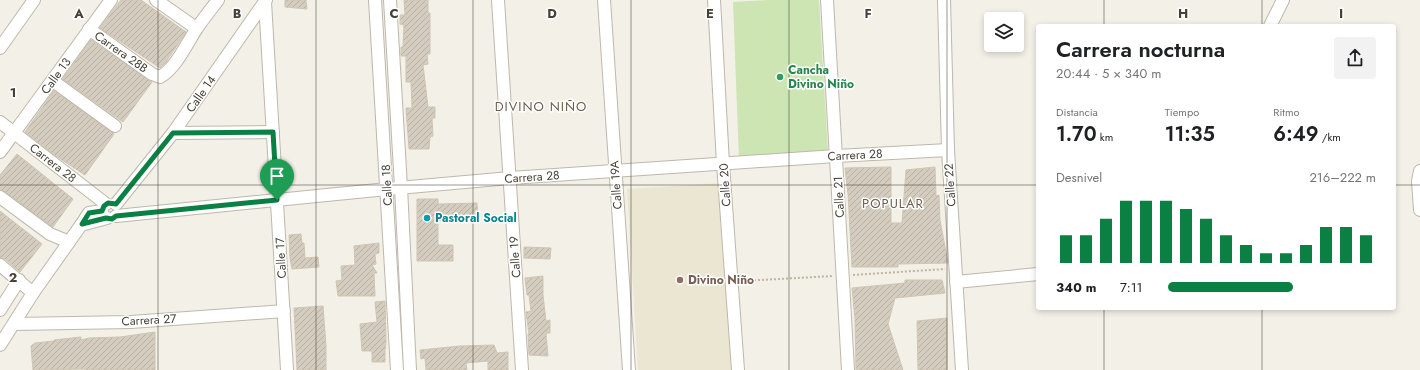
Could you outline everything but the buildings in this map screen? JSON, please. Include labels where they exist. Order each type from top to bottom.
[{"type":"street","points":[[0,48],[34,0]]},
{"type":"street","name":"Calle 13","points":[[0,152],[111,0]]},
{"type":"street","points":[[156,0],[193,26],[198,26],[218,0]]},
{"type":"street","name":"Calle 18","points":[[375,0],[397,370]]},
{"type":"street","name":"Calle 18","points":[[390,0],[402,187],[410,370]]},
{"type":"street","name":"Calle 19","points":[[498,0],[522,370]]},
{"type":"street","name":"Calle 19A","points":[[604,0],[629,370]]},
{"type":"street","name":"Calle 20","points":[[714,0],[723,164],[738,370]]},
{"type":"street","name":"Calle 21","points":[[827,0],[848,370]]},
{"type":"street","name":"Calle 22","points":[[944,0],[948,150],[962,370]]},
{"type":"street","points":[[1271,24],[1283,0]]},
{"type":"street","name":"Calle 17","points":[[266,1],[288,370]]},
{"type":"street","name":"Calle 14","points":[[109,210],[173,133],[266,1]]},
{"type":"street","name":"Carrera 28B","points":[[90,29],[152,74],[160,77],[164,75],[174,64],[198,26]]},
{"type":"street","points":[[53,81],[115,126]]},
{"type":"street","name":"Carrera 28","points":[[0,122],[109,210],[277,200],[387,188],[510,178],[948,150]]},
{"type":"street","points":[[173,133],[273,132]]},
{"type":"street","points":[[1420,171],[1418,181],[1420,210]]},
{"type":"street","points":[[0,197],[50,234],[69,242]]},
{"type":"street","points":[[0,345],[33,293],[82,224],[109,210]]},
{"type":"street","points":[[0,265],[33,293]]},
{"type":"street","points":[[956,282],[1036,274]]},
{"type":"street","points":[[0,310],[19,280]]},
{"type":"street","name":"Carrera 27","points":[[14,324],[131,322],[284,311]]},
{"type":"shaded area","name":"Divino Niño","points":[[721,183],[732,370],[638,370],[627,189]]},
{"type":"green space","name":"Cancha Divino Niño","points":[[819,0],[828,153],[739,160],[733,2]]},
{"type":"place","name":"Cancha Divino Niño","points":[[780,77]]},
{"type":"place","name":"Pastoral Social","points":[[427,218]]},
{"type":"place","name":"Divino Niño","points":[[680,280]]},
{"type":"district","name":"DIVINO NIÑO","points":[[541,106]]},
{"type":"district","name":"POPULAR","points":[[893,203]]},
{"type":"route","points":[[273,132],[277,200],[116,216],[112,219],[106,218],[82,224],[89,213],[102,211],[104,206],[110,202],[116,204],[173,133],[273,132]]}]
